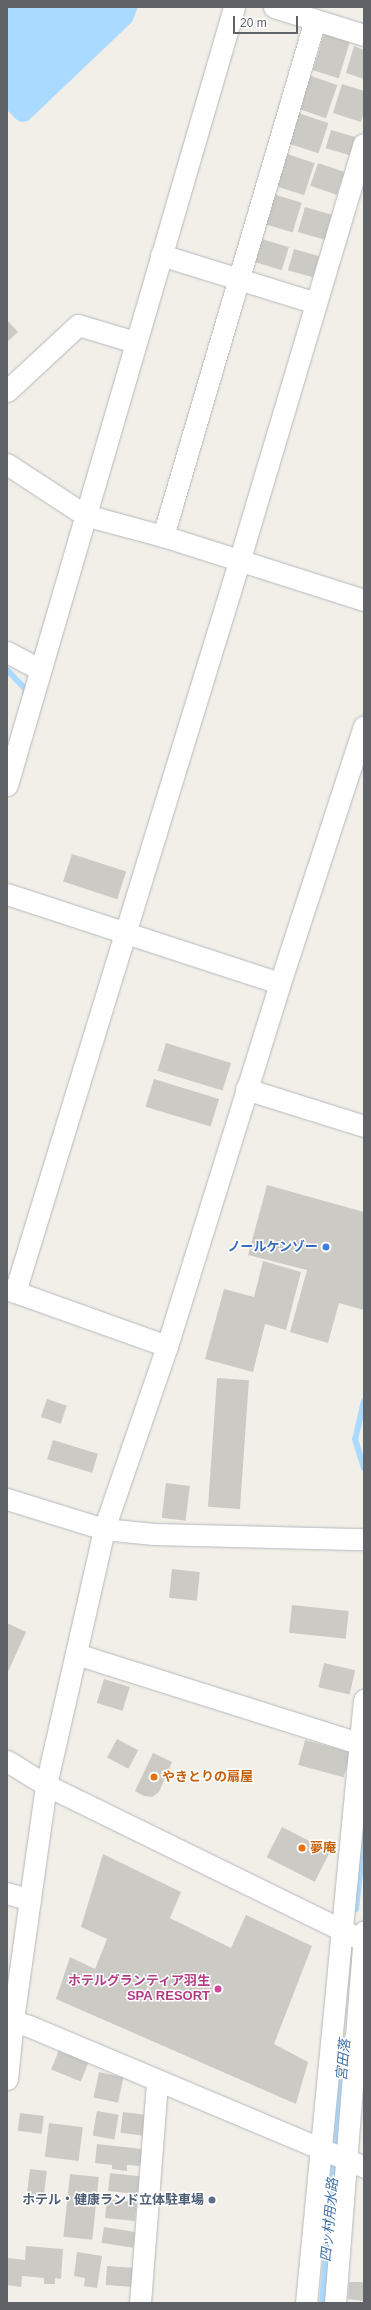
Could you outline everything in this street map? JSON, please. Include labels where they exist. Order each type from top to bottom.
[{"type":"street","points":[[7,785],[135,342],[234,7]]},
{"type":"street","points":[[274,7],[364,35]]},
{"type":"street","points":[[163,536],[315,20]]},
{"type":"street","points":[[167,1346],[11,1290],[125,932],[239,562],[364,144]]},
{"type":"street","points":[[161,255],[316,303]]},
{"type":"street","points":[[7,391],[78,325],[135,342]]},
{"type":"street","points":[[7,464],[85,514],[163,536],[239,562],[364,600]]},
{"type":"street","points":[[7,652],[41,670]]},
{"type":"street","points":[[7,2079],[10,2019],[30,1900],[46,1786],[104,1529],[167,1346],[246,1090],[364,726]]},
{"type":"street","points":[[7,894],[280,983]]},
{"type":"street","points":[[246,1090],[364,1126]]},
{"type":"street","points":[[7,1499],[104,1529],[154,1534],[364,1539]]},
{"type":"street","points":[[76,1654],[359,1743]]},
{"type":"street","points":[[335,2303],[341,2157],[341,1931],[364,1700]]},
{"type":"street","points":[[7,1761],[46,1786],[341,1931],[364,1938],[341,2157],[306,2303]]},
{"type":"street","points":[[7,1893],[30,1900]]},
{"type":"street","points":[[10,2019],[341,2157]]},
{"type":"street","points":[[140,2303],[157,2081]]},
{"type":"water","points":[[7,7],[138,7],[132,22],[28,121],[22,122],[17,120],[7,110]]},
{"type":"building","points":[[324,34],[350,42],[339,78],[313,70]]},
{"type":"building","points":[[354,46],[364,50],[364,79],[346,73]]},
{"type":"building","points":[[308,75],[337,85],[326,118],[297,108]]},
{"type":"building","points":[[342,84],[364,91],[364,111],[361,122],[333,113]]},
{"type":"building","points":[[298,113],[328,123],[319,153],[288,143]]},
{"type":"building","points":[[331,130],[355,137],[350,155],[326,148]]},
{"type":"building","points":[[287,154],[315,163],[304,195],[276,186]]},
{"type":"building","points":[[318,163],[344,172],[337,195],[310,186]]},
{"type":"building","points":[[273,194],[302,203],[293,232],[264,224]]},
{"type":"building","points":[[305,207],[333,215],[326,240],[298,232]]},
{"type":"building","points":[[262,239],[289,247],[282,270],[255,262]]},
{"type":"building","points":[[294,249],[319,256],[313,277],[288,270]]},
{"type":"building","points":[[7,320],[18,332],[7,342]]},
{"type":"building","points":[[72,854],[126,872],[117,899],[63,882]]},
{"type":"building","points":[[166,1043],[231,1063],[223,1091],[158,1071]]},
{"type":"building","points":[[154,1079],[219,1099],[211,1127],[146,1107]]},
{"type":"building","points":[[267,1185],[364,1212],[364,1310],[339,1303],[328,1343],[290,1332],[307,1270],[248,1255]]},
{"type":"building","points":[[263,1261],[301,1272],[286,1330],[265,1324],[253,1372],[205,1359],[224,1289],[254,1297]]},
{"type":"building","points":[[217,1378],[249,1380],[240,1509],[208,1507]]},
{"type":"building","points":[[47,1399],[67,1406],[61,1424],[41,1417]]},
{"type":"building","points":[[53,1440],[98,1454],[92,1473],[47,1459]]},
{"type":"building","points":[[166,1483],[190,1486],[186,1521],[162,1518]]},
{"type":"building","points":[[172,1569],[200,1572],[197,1601],[169,1598]]},
{"type":"building","points":[[292,1605],[349,1611],[346,1639],[289,1633]]},
{"type":"building","points":[[7,1623],[26,1632],[7,1674]]},
{"type":"building","points":[[324,1663],[355,1670],[350,1695],[318,1687]]},
{"type":"building","points":[[104,1679],[130,1687],[123,1711],[97,1703]]},
{"type":"building","points":[[117,1739],[138,1750],[128,1769],[107,1758]]},
{"type":"building","points":[[305,1740],[350,1752],[344,1777],[298,1765]]},
{"type":"building","points":[[153,1753],[172,1762],[159,1792],[152,1797],[144,1796],[135,1791]]},
{"type":"building","points":[[282,1827],[330,1852],[315,1882],[267,1857]]},
{"type":"building","points":[[103,1854],[181,1892],[170,1918],[231,1948],[246,1915],[312,1946],[274,2044],[308,2062],[296,2104],[56,1999],[70,1957],[95,1969],[107,1939],[81,1927]]},
{"type":"building","points":[[59,2050],[89,2062],[81,2081],[51,2069]]},
{"type":"building","points":[[99,2072],[123,2077],[118,2103],[94,2097]]},
{"type":"building","points":[[97,2111],[119,2115],[114,2139],[93,2136]]},
{"type":"building","points":[[123,2112],[148,2115],[145,2136],[120,2133]]},
{"type":"building","points":[[20,2113],[44,2116],[42,2134],[18,2131]]},
{"type":"building","points":[[49,2123],[83,2127],[79,2161],[45,2157]]},
{"type":"building","points":[[97,2144],[142,2149],[141,2166],[127,2165],[127,2171],[112,2169],[112,2165],[95,2163]]},
{"type":"building","points":[[30,2169],[47,2171],[43,2205],[26,2203]]},
{"type":"building","points":[[110,2173],[140,2176],[138,2194],[108,2191]]},
{"type":"building","points":[[70,2174],[99,2177],[92,2240],[63,2237]]},
{"type":"building","points":[[107,2199],[137,2202],[135,2221],[105,2218]]},
{"type":"building","points":[[104,2227],[136,2232],[133,2248],[101,2243]]},
{"type":"building","points":[[26,2246],[63,2249],[61,2279],[55,2278],[55,2284],[44,2284],[44,2278],[22,2276],[21,2287],[7,2285],[8,2258],[25,2260]]},
{"type":"building","points":[[77,2252],[102,2256],[97,2288],[84,2286],[85,2278],[74,2276]]},
{"type":"building","points":[[107,2266],[135,2268],[134,2287],[106,2285]]},
{"type":"building","points":[[349,2282],[364,2282],[364,2301],[348,2299]]},
{"type":"waterway","points":[[7,670],[26,690],[25,695]]},
{"type":"waterway","name":"四ッ村用水路","points":[[364,1401],[355,1439],[364,1468]]},
{"type":"waterway","name":"四ッ村用水路","points":[[356,1909],[364,1835]]},
{"type":"waterway","name":"四ッ村用水路","points":[[322,2303],[344,2050]]},
{"type":"place","name":"ノールケンゾー","points":[[326,1247]]},
{"type":"place","name":"やきとりの扇屋","points":[[154,1777]]},
{"type":"place","name":"夢庵","points":[[302,1848]]},
{"type":"place","name":"ホテルグランティア羽生 SPA RESORT","points":[[218,1989]]},
{"type":"place","name":"ホテル・健康ランド立体駐車場","points":[[212,2200]]},
{"type":"water label","name":"宮田落","points":[[343,2060]]}]
